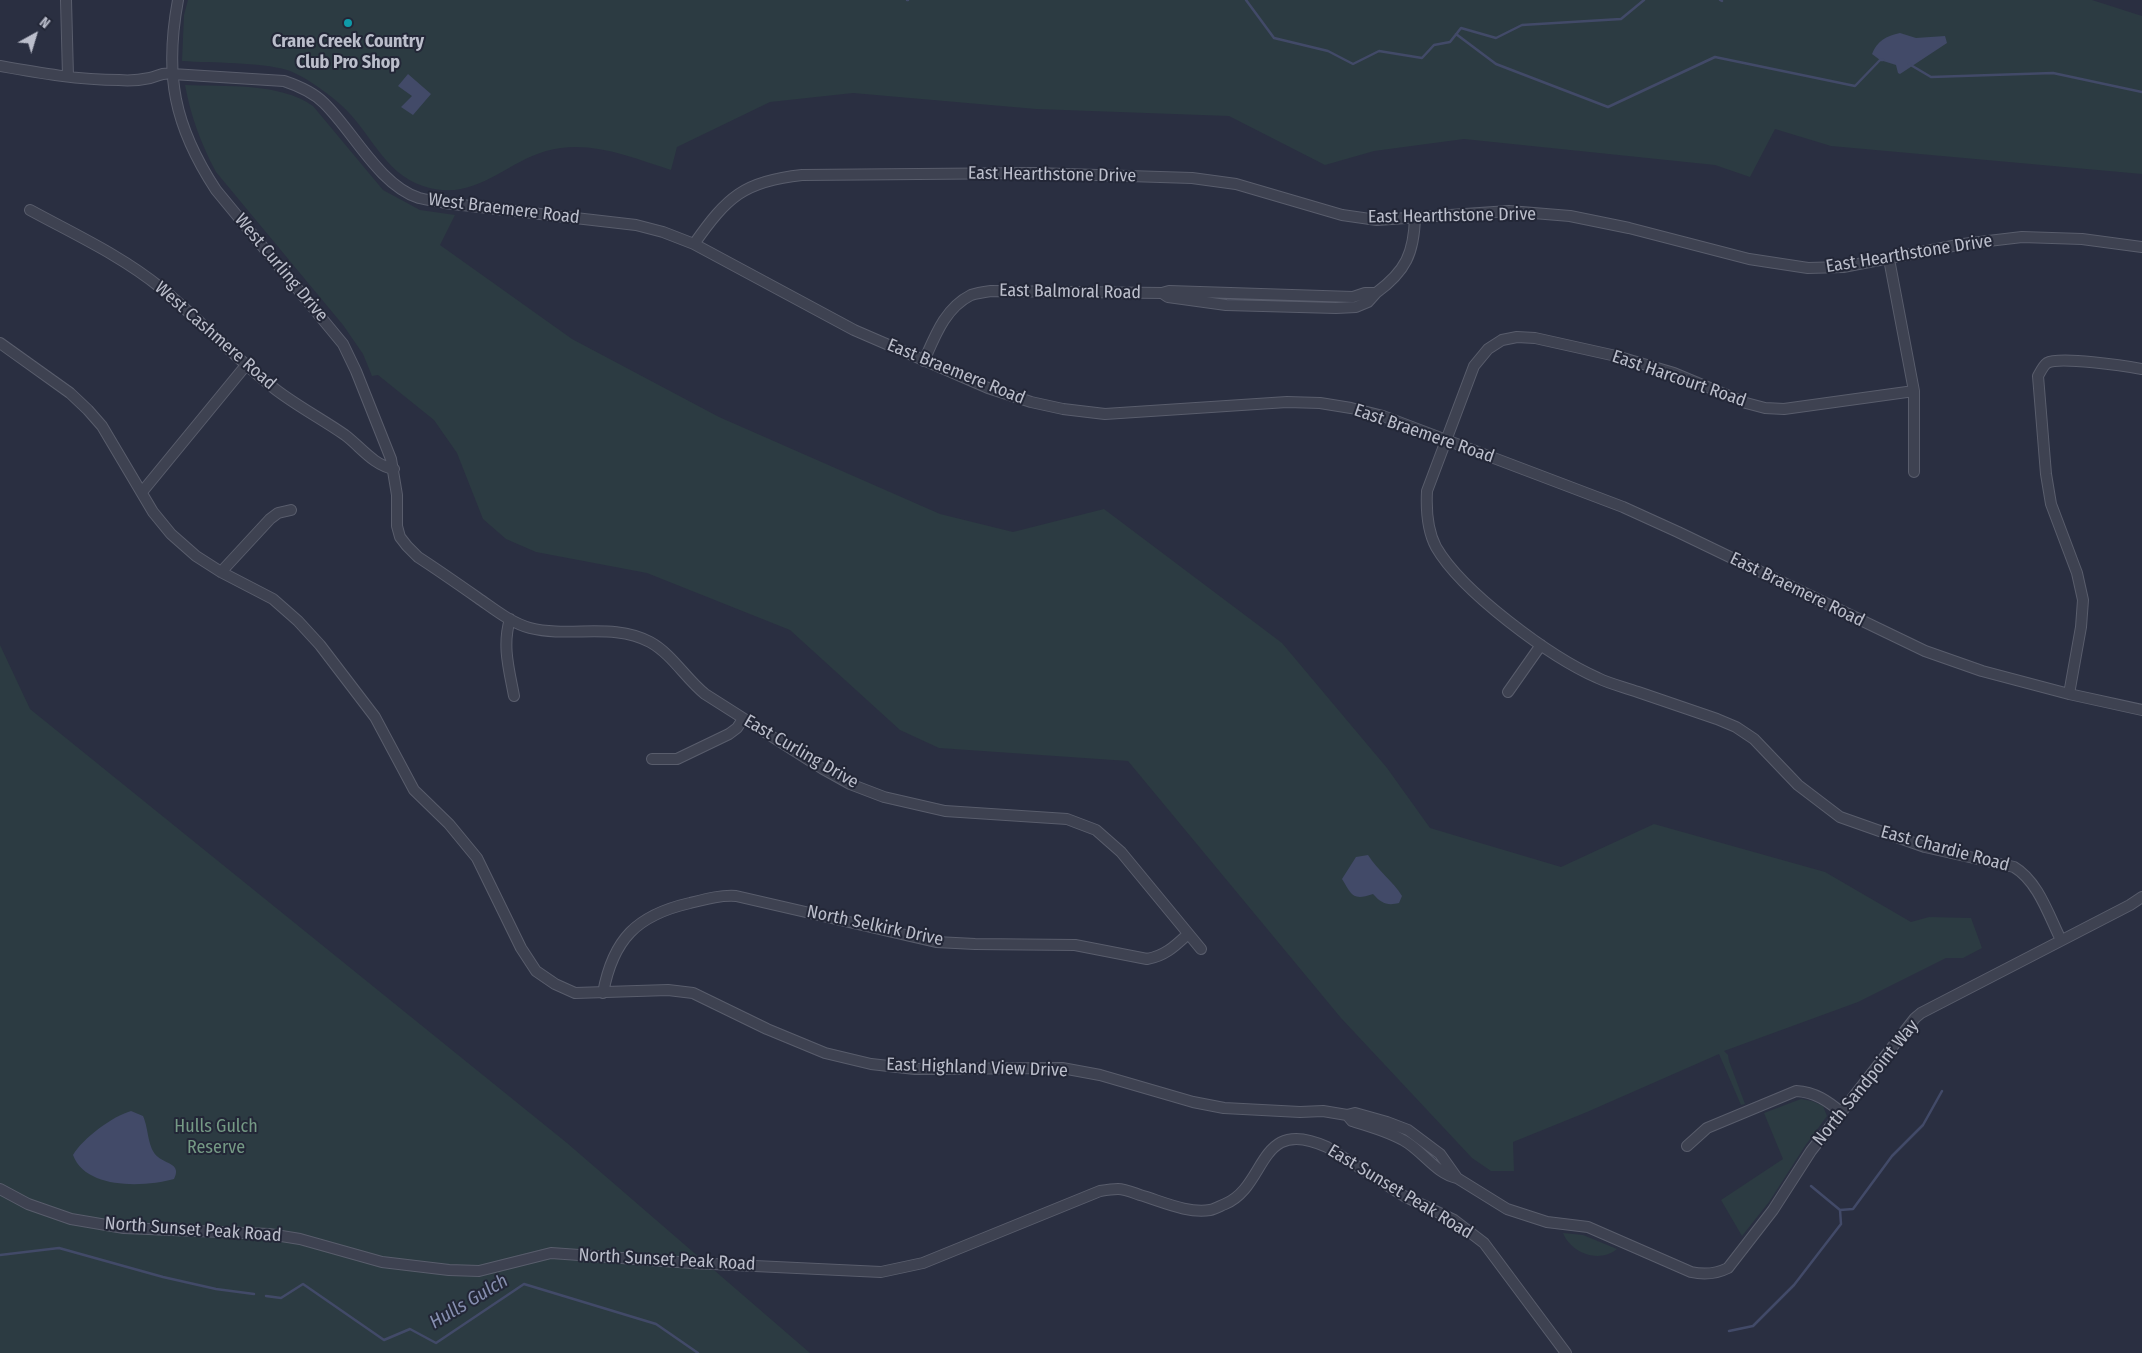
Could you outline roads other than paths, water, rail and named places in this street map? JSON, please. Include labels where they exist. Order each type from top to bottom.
[{"type":"street","points":[[66,0],[68,76]]},
{"type":"street","name":"West Curling Drive","points":[[178,0],[171,34],[172,74],[177,109],[185,134],[201,168],[216,190],[343,344],[361,384],[394,469],[397,496],[397,526],[400,537]]},
{"type":"street","name":"West Braemere Road","points":[[0,66],[68,76],[121,80],[152,78],[164,72],[274,79],[301,87],[324,103],[379,168],[394,183],[417,197],[636,226],[663,232],[694,244]]},
{"type":"street","name":"East Hearthstone Drive","points":[[694,244],[712,218],[727,203],[744,190],[773,178],[802,175],[1034,173],[1192,178],[1236,184],[1342,215],[1377,220],[1509,211],[1570,216],[1629,228],[1749,259],[1808,268],[1843,267],[1963,244],[2022,237],[2082,239],[2142,247]]},
{"type":"street","name":"West Cashmere Road","points":[[30,210],[111,255],[152,282],[273,388],[352,441],[382,467],[394,469]]},
{"type":"street","name":"East Balmoral Road","points":[[924,361],[939,327],[950,310],[971,296],[990,291],[1162,293],[1168,297],[1226,305],[1356,307],[1368,302],[1400,272],[1410,255],[1415,238],[1415,217]]},
{"type":"street","name":"East Braemere Road","points":[[694,244],[854,330],[988,388],[1031,402],[1063,409],[1106,414],[1287,402],[1320,403],[1383,416],[1623,507],[1925,651],[1982,671],[2069,694],[2142,710]]},
{"type":"street","points":[[1889,259],[1914,391],[1914,472]]},
{"type":"street","name":"East Harcourt Road","points":[[1447,439],[1474,366],[1488,349],[1502,340],[1517,337],[1535,338],[1616,356],[1674,373],[1746,403],[1765,408],[1784,409],[1914,391]]},
{"type":"street","name":"East Highland View Drive","points":[[0,344],[70,393],[88,410],[102,426],[153,512],[172,534],[196,556],[221,572],[272,599],[298,621],[320,645],[375,717],[414,790],[455,831],[477,858],[521,948],[536,970],[556,984],[575,993],[668,990],[693,993],[766,1029],[825,1053],[871,1064],[915,1070],[1062,1068],[1100,1076],[1193,1102],[1224,1108],[1300,1112],[1323,1111],[1347,1115],[1355,1113],[1408,1130],[1440,1154],[1457,1178],[1507,1210],[1547,1222],[1588,1227],[1691,1272],[1711,1273]]},
{"type":"street","points":[[2069,694],[2081,627],[2083,600],[2077,573],[2051,504],[2038,376],[2043,367],[2054,360],[2115,364],[2142,369]]},
{"type":"street","points":[[142,492],[247,364]]},
{"type":"street","name":"East Chardie Road","points":[[1447,439],[1427,491],[1426,510],[1436,547],[1465,583],[1540,645],[1598,678],[1736,727],[1754,739],[1798,785],[1840,817],[1925,847],[2014,867],[2022,871],[2032,883],[2062,940]]},
{"type":"street","points":[[221,572],[270,519],[278,513],[291,510]]},
{"type":"street","name":"East Curling Drive","points":[[400,537],[406,546],[418,557],[510,619],[530,628],[557,632],[611,632],[636,636],[651,643],[662,651],[692,684],[743,719],[850,784],[884,797],[945,810],[1067,820],[1096,830],[1121,852],[1201,949]]},
{"type":"street","points":[[510,619],[505,645],[514,696]]},
{"type":"street","points":[[1508,692],[1540,645]]},
{"type":"street","points":[[652,760],[677,759],[730,734],[743,719]]},
{"type":"street","name":"North Selkirk Drive","points":[[603,993],[612,959],[627,934],[636,925],[655,913],[714,897],[736,896],[936,942],[1075,945],[1147,959],[1158,957],[1168,952],[1188,934]]},
{"type":"street","name":"North Sandpoint Way","points":[[1711,1273],[1728,1268],[1773,1210],[1812,1151],[1915,1018],[1921,1013],[2130,905],[2142,897]]},
{"type":"street","points":[[1688,1146],[1707,1128],[1796,1091],[1805,1091],[1820,1096],[1842,1113]]},
{"type":"street","name":"North Sunset Peak Road","points":[[0,1189],[28,1204],[71,1219],[124,1228],[268,1234],[300,1239],[382,1262],[449,1270],[479,1271],[551,1253],[692,1263],[881,1272],[923,1263],[1100,1191],[1120,1188],[1191,1210],[1211,1210],[1230,1202],[1246,1186],[1266,1155],[1277,1145],[1287,1140],[1299,1139]]},
{"type":"street","name":"East Sunset Peak Road","points":[[1299,1139],[1314,1141],[1327,1147],[1404,1196],[1454,1220],[1484,1243],[1566,1353]]},
{"type":"water","points":[[1900,33],[1916,38],[1945,36],[1947,43],[1900,74],[1896,65],[1880,60],[1872,54],[1883,40]]},
{"type":"water","points":[[408,74],[431,94],[413,115],[401,107],[412,96],[398,86]]},
{"type":"water","points":[[1368,855],[1402,896],[1399,903],[1384,903],[1373,894],[1357,897],[1348,889],[1342,879],[1356,857]]},
{"type":"water","points":[[131,1111],[143,1116],[152,1149],[158,1157],[175,1167],[176,1174],[174,1179],[148,1184],[117,1183],[103,1180],[90,1175],[80,1166],[73,1155],[91,1135],[107,1123]]},
{"type":"waterway","points":[[1246,0],[1274,38],[1328,51],[1353,64],[1379,51],[1422,58],[1434,45],[1450,42],[1461,28],[1496,38],[1522,25],[1621,19],[1644,0]]},
{"type":"waterway","points":[[1456,34],[1496,64],[1608,107],[1715,57],[1855,86],[1880,60],[1883,60]]},
{"type":"waterway","points":[[1909,64],[1931,77],[2053,73],[2142,92]]},
{"type":"waterway","points":[[1811,1186],[1840,1210],[1853,1209],[1892,1156],[1923,1125],[1942,1091]]},
{"type":"waterway","points":[[1729,1331],[1753,1326],[1794,1285],[1841,1224],[1840,1210]]},
{"type":"waterway","name":"Hulls Gulch","points":[[0,1255],[59,1248],[163,1277],[216,1289],[254,1294]]},
{"type":"waterway","name":"Hulls Gulch","points":[[266,1296],[281,1298],[303,1284],[384,1340],[410,1329],[436,1343],[524,1284],[656,1324],[698,1353]]},
{"type":"place","name":"Crane Creek Country Club Pro Shop","points":[[348,23]]},
{"type":"park label","name":"Hulls Gulch Reserve","points":[[216,1137]]}]
